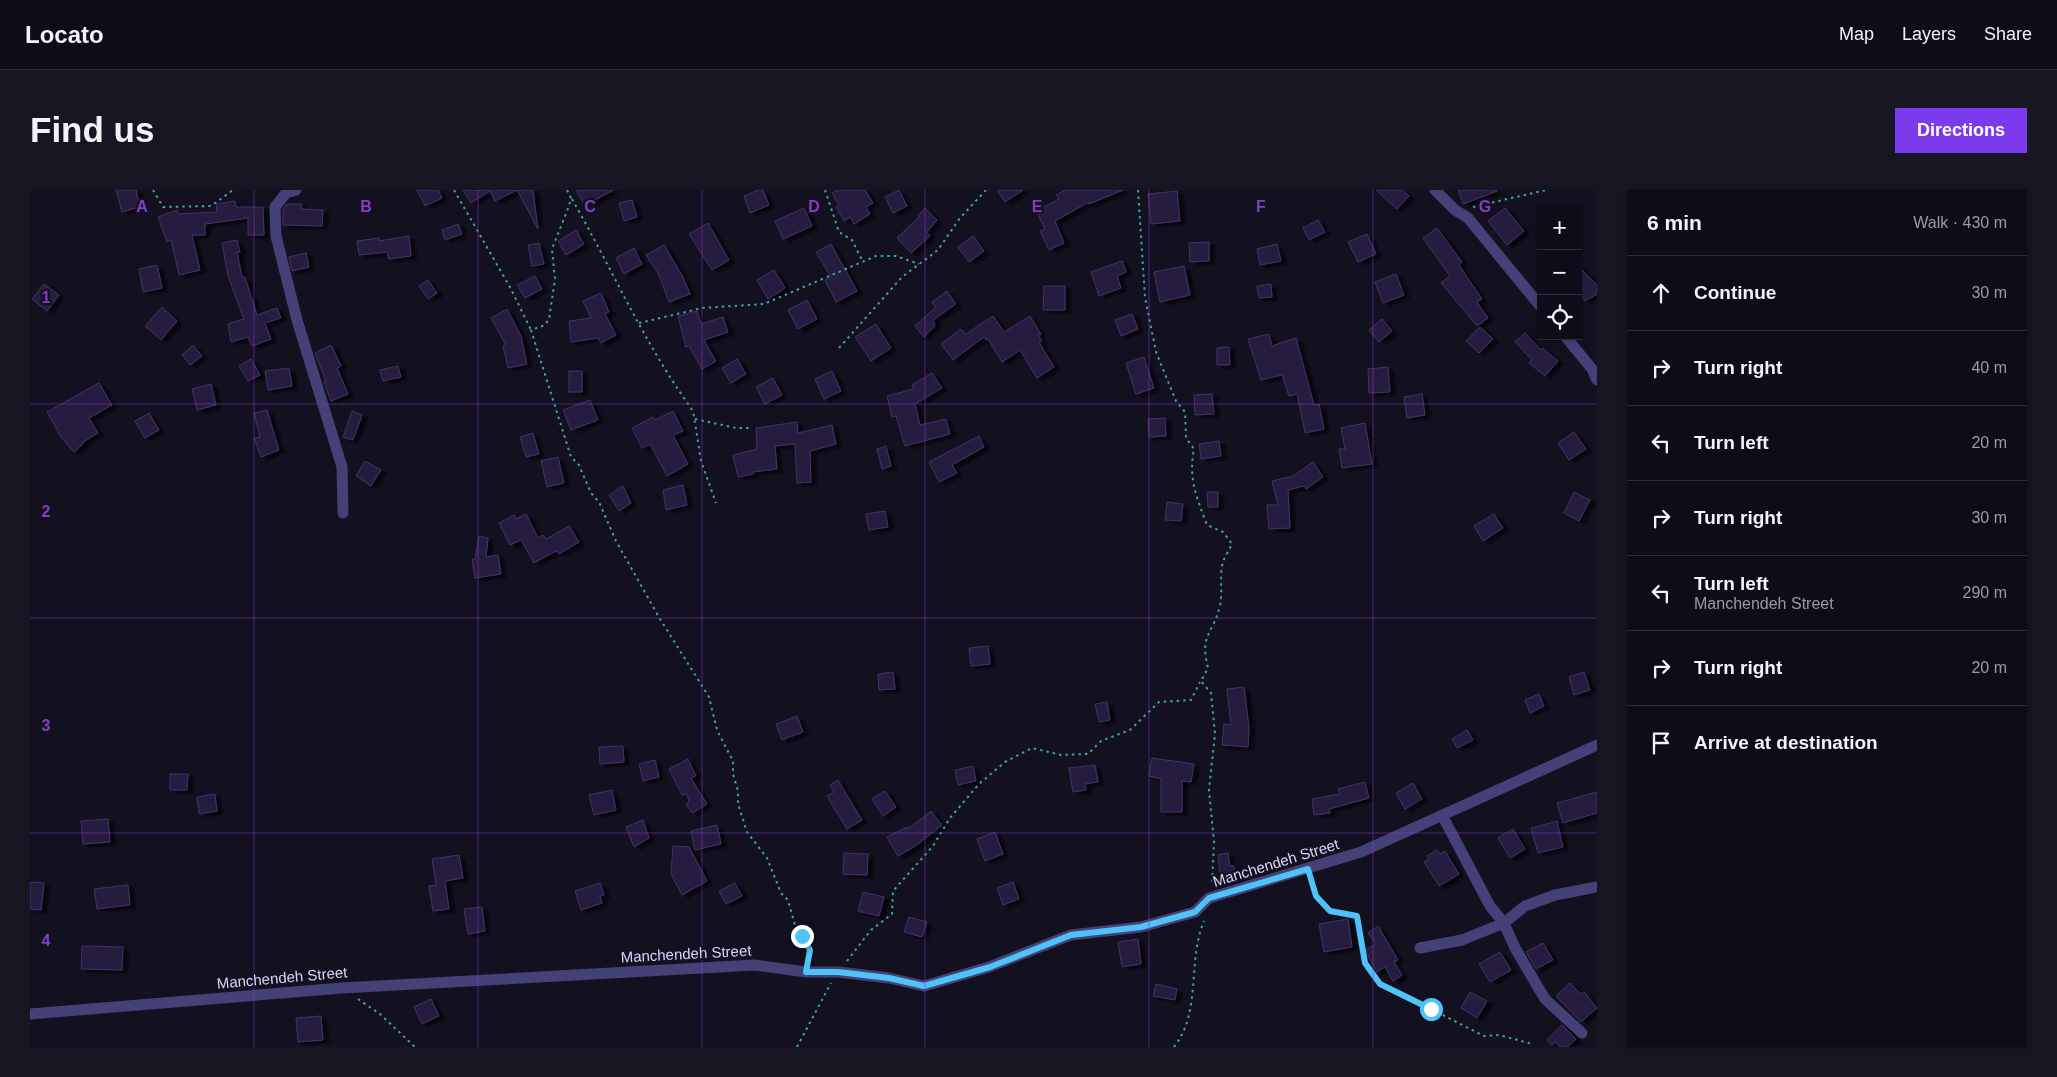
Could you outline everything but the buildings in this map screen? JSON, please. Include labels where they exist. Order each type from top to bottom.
[{"type":"street","points":[[296,190],[286,193],[275,207],[276,236],[298,320],[342,467],[344,513]]},
{"type":"street","points":[[1436,190],[1456,210],[1468,218],[1537,302]]},
{"type":"street","points":[[1568,340],[1592,370],[1597,380]]},
{"type":"street","name":"Manchendeh Street","points":[[30,1014],[342,988],[755,965],[806,972],[838,972],[889,978],[924,986],[990,967],[1071,935],[1141,927],[1195,912],[1209,898],[1361,852],[1597,745]]},
{"type":"street","points":[[1442,815],[1490,906],[1504,923],[1515,948],[1545,1000],[1582,1034]]},
{"type":"street","points":[[1420,948],[1462,940],[1504,923],[1525,906],[1555,895],[1597,887]]},
{"type":"path","points":[[153,190],[163,207],[211,206],[233,190]]},
{"type":"path","points":[[454,190],[511,289],[531,330],[571,457],[579,465],[591,493],[599,502],[616,542],[672,641],[709,697],[717,730],[733,761],[733,774],[738,791],[738,804],[747,832],[767,858],[781,892],[788,900],[795,924],[810,950],[806,972]]},
{"type":"path","points":[[567,190],[618,288],[661,362],[691,408],[695,420],[701,461],[716,503]]},
{"type":"path","points":[[824,190],[839,232],[852,240],[862,260]]},
{"type":"path","points":[[839,348],[902,278],[938,250],[960,218],[986,190]]},
{"type":"path","points":[[797,1047],[838,972],[872,930],[892,914],[893,891],[933,846],[950,818],[979,784],[1004,762],[1032,748],[1061,755],[1088,754],[1101,741],[1130,730],[1159,702],[1190,700],[1208,668],[1204,652],[1207,634],[1216,619],[1220,604],[1223,562],[1232,544],[1223,532],[1207,525],[1193,485],[1190,468],[1194,449],[1186,438],[1185,412],[1176,401],[1156,352],[1145,297],[1138,190]]},
{"type":"path","points":[[1456,210],[1520,198],[1546,190]]},
{"type":"path","points":[[531,330],[545,325],[549,319],[555,278],[552,249],[571,198]]},
{"type":"path","points":[[639,323],[702,308],[764,304],[862,260],[876,256],[896,256],[919,264]]},
{"type":"path","points":[[695,420],[736,428],[749,428]]},
{"type":"path","points":[[1201,681],[1211,693],[1215,734],[1209,790],[1214,842],[1213,878],[1209,898]]},
{"type":"path","points":[[1308,869],[1316,896],[1330,911],[1357,916],[1365,963],[1380,984],[1396,990],[1484,1036],[1499,1035],[1529,1043],[1532,1047]]},
{"type":"path","points":[[1174,1047],[1184,1035],[1188,1020],[1192,1001],[1193,967],[1204,920]]},
{"type":"path","points":[[342,988],[380,1014],[415,1047]]},
{"type":"route","points":[[802,936],[810,950],[806,972],[838,972],[889,978],[924,986],[990,967],[1071,935],[1141,927],[1195,912],[1209,898],[1308,869],[1316,896],[1330,911],[1357,916],[1365,963],[1380,984],[1396,990],[1431,1009]]}]
